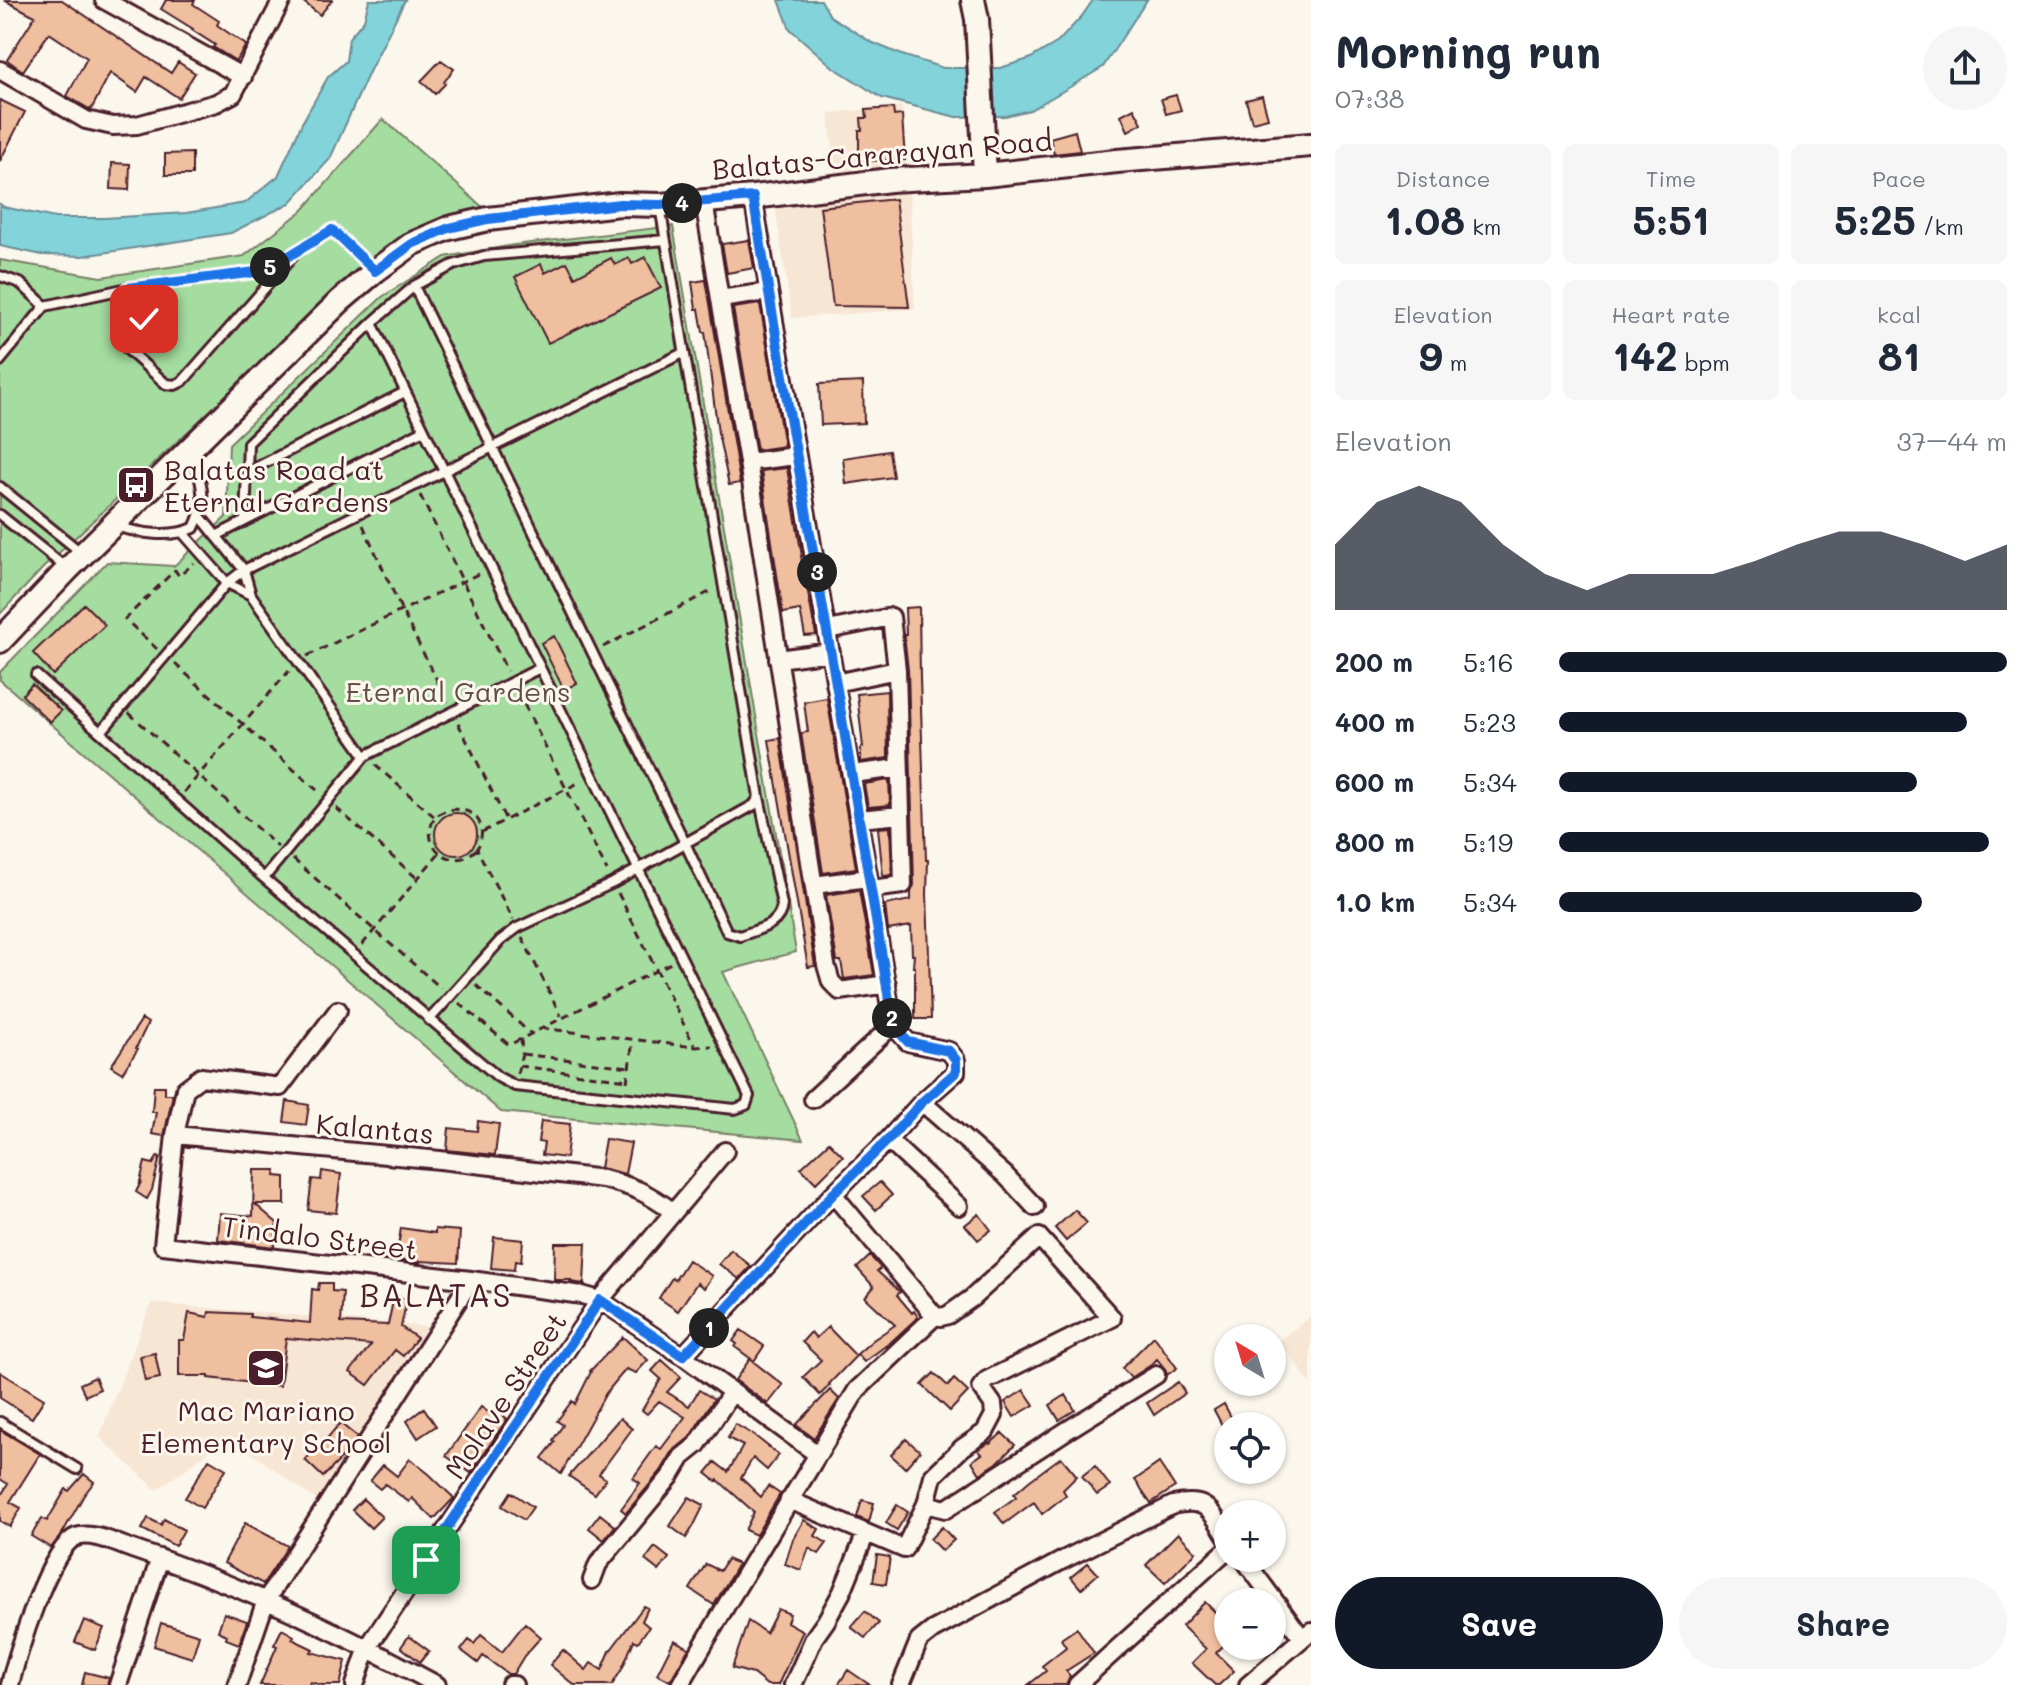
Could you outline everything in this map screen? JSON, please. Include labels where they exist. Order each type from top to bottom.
[{"type":"main road","points":[[975,9],[985,175]]},
{"type":"main road","name":"Balatas-Cararayan Road","points":[[0,641],[340,301],[412,244],[449,228],[488,219],[620,204],[660,205],[890,180],[985,175],[1311,145]]},
{"type":"street","points":[[104,0],[243,77]]},
{"type":"street","points":[[0,70],[86,120],[113,126],[137,125],[216,103],[233,94],[282,0]]},
{"type":"street","points":[[683,1356],[833,1194],[922,1102],[956,1072],[956,1060],[949,1051],[908,1042],[893,1025],[753,197]]},
{"type":"street","points":[[704,201],[826,965],[831,982],[840,991],[887,984]]},
{"type":"street","points":[[720,299],[768,292]]},
{"type":"street","points":[[748,462],[795,456]]},
{"type":"street","points":[[814,885],[903,885],[897,670],[891,617],[828,630]]},
{"type":"street","points":[[778,659],[831,652]]},
{"type":"street","points":[[835,683],[897,670]]},
{"type":"street","points":[[852,774],[899,768]]},
{"type":"street","points":[[859,819],[901,815]]},
{"type":"street","points":[[175,1135],[185,1089],[201,1077],[280,1087],[338,1010]]},
{"type":"street","points":[[813,1099],[893,1025]]},
{"type":"street","points":[[922,1102],[1005,1175],[1035,1207]]},
{"type":"street","name":"Kalantas","points":[[175,1135],[603,1179],[629,1185],[672,1211]]},
{"type":"street","name":"Tindalo Street","points":[[175,1135],[163,1245],[471,1280],[600,1300]]},
{"type":"street","points":[[888,1140],[959,1206]]},
{"type":"street","name":"Molave Street","points":[[355,1685],[368,1647],[600,1300],[725,1151]]},
{"type":"street","points":[[789,1500],[904,1549],[926,1504],[933,1476],[962,1448],[985,1432],[994,1415],[993,1404],[981,1387],[987,1380],[1112,1318],[1039,1237],[972,1298],[948,1315],[935,1316],[833,1194]]},
{"type":"street","points":[[237,1685],[266,1600],[471,1280]]},
{"type":"street","points":[[600,1300],[817,1454]]},
{"type":"street","points":[[680,1685],[857,1390],[935,1316]]},
{"type":"street","points":[[926,1504],[946,1509],[1156,1375]]},
{"type":"street","points":[[592,1580],[598,1564],[670,1477],[682,1457],[697,1445],[732,1392]]},
{"type":"street","points":[[901,1685],[919,1641],[933,1630],[1063,1560],[1173,1505],[1191,1501],[1204,1505],[1214,1519]]},
{"type":"street","points":[[793,1685],[814,1638],[842,1592],[866,1533]]},
{"type":"street","points":[[7,1675],[32,1609],[63,1546],[77,1537],[95,1537],[160,1558],[266,1600],[368,1647],[437,1685]]},
{"type":"street","points":[[118,1685],[160,1558]]},
{"type":"street","points":[[1077,1685],[1214,1562]]},
{"type":"street","points":[[1248,1685],[1306,1634],[1255,1572]]},
{"type":"lane","points":[[414,286],[727,932],[740,936],[775,923],[781,916],[782,905],[759,797],[660,205]]},
{"type":"lane","points":[[0,361],[45,306],[128,288],[264,271],[332,230],[375,271]]},
{"type":"lane","points":[[245,521],[248,443],[414,286],[453,265],[484,256],[665,240]]},
{"type":"lane","points":[[128,288],[142,308],[144,319],[130,340],[128,350],[166,384],[175,385],[183,381],[298,250]]},
{"type":"lane","points":[[0,276],[20,283],[45,306]]},
{"type":"lane","points":[[36,675],[264,878],[498,1077],[515,1086],[735,1109],[746,1105],[749,1096],[372,323]]},
{"type":"lane","points":[[101,732],[227,583],[244,570],[683,353]]},
{"type":"lane","points":[[247,472],[405,392]]},
{"type":"lane","points":[[216,536],[424,430]]},
{"type":"lane","points":[[114,526],[140,533],[183,533],[194,528],[203,500],[191,449]]},
{"type":"lane","points":[[0,487],[76,562]]},
{"type":"lane","points":[[0,515],[76,562]]},
{"type":"lane","points":[[200,516],[244,570],[251,595],[365,756]]},
{"type":"lane","points":[[183,533],[227,583],[251,595]]},
{"type":"lane","points":[[264,878],[365,756],[540,668]]},
{"type":"lane","points":[[429,1020],[500,941],[517,928],[613,883],[754,805],[759,797]]},
{"type":"lane","points":[[0,1422],[77,1469]]},
{"type":"path","points":[[415,486],[695,1047]]},
{"type":"path","points":[[358,514],[402,611],[506,820]]},
{"type":"path","points":[[204,555],[179,576],[175,570],[125,619],[418,879]]},
{"type":"path","points":[[177,799],[297,661],[491,568]]},
{"type":"path","points":[[592,652],[723,585]]},
{"type":"path","points":[[123,707],[285,853],[509,1045],[680,958]]},
{"type":"path","points":[[365,756],[436,818]]},
{"type":"path","points":[[482,833],[592,775]]},
{"type":"path","points":[[449,809],[464,809],[477,818],[482,833],[477,849],[466,858],[452,859],[439,853],[432,843],[430,830],[436,818],[449,809]]},
{"type":"path","points":[[355,954],[439,853]]},
{"type":"path","points":[[467,977],[531,1033]]},
{"type":"path","points":[[540,1028],[695,1047],[724,1045]]},
{"type":"path","points":[[515,1086],[522,1054],[521,1038]]},
{"type":"path","points":[[625,1097],[633,1040]]},
{"type":"path","points":[[522,1054],[629,1067]]},
{"type":"path","points":[[519,1066],[628,1080]]},
{"type":"shaded area","points":[[902,106],[907,165],[835,172],[829,113]]},
{"type":"shaded area","points":[[909,186],[915,309],[792,318],[775,206]]},
{"type":"shaded area","name":"Mac Mariano Elementary School","points":[[151,1303],[433,1327],[319,1502],[229,1437],[157,1490],[99,1437]]},
{"type":"shaded area","points":[[1311,1316],[1311,1385],[1286,1350],[1286,1335]]},
{"type":"green space","points":[[383,119],[486,210],[414,232],[372,258],[44,567],[0,614],[0,260],[101,277],[244,256],[302,211]]},
{"type":"green space","name":"Eternal Gardens","points":[[673,226],[796,952],[723,972],[803,1140],[501,1112],[0,680],[0,672],[107,562],[174,566],[226,517],[229,444],[382,297],[445,257],[514,245]]},
{"type":"water","points":[[369,0],[405,0],[330,159],[290,203],[231,233],[83,256],[42,255],[0,246],[0,204],[55,218],[104,218],[186,213],[245,203],[278,176],[302,123],[328,77],[346,61],[349,38],[364,20]]},
{"type":"water","points":[[779,0],[821,0],[830,16],[871,42],[943,68],[1000,68],[1029,59],[1058,42],[1093,0],[1147,0],[1103,67],[1030,110],[1005,116],[956,117],[882,98],[833,67],[790,29]]},
{"type":"building","points":[[4,0],[62,0],[171,73],[178,62],[195,73],[179,98],[146,77],[137,92],[110,73],[91,110],[67,96],[87,58],[49,33],[23,71],[7,60],[35,16]]},
{"type":"building","points":[[166,0],[195,0],[193,4],[219,21],[217,25],[246,45],[236,61],[161,9]]},
{"type":"building","points":[[301,0],[332,0],[320,15]]},
{"type":"building","points":[[441,60],[454,69],[435,94],[421,81]]},
{"type":"building","points":[[1176,95],[1181,110],[1166,114],[1161,99]]},
{"type":"building","points":[[1262,96],[1268,118],[1252,122],[1246,100]]},
{"type":"building","points":[[0,100],[25,112],[0,161]]},
{"type":"building","points":[[893,108],[894,116],[902,115],[905,160],[859,161],[859,130],[862,130],[861,118],[867,118],[866,110]]},
{"type":"building","points":[[1134,108],[1142,123],[1128,131],[1121,115]]},
{"type":"building","points":[[1075,131],[1080,151],[1054,154],[1050,138]]},
{"type":"building","points":[[192,153],[192,175],[165,175],[165,154]]},
{"type":"building","points":[[112,163],[130,164],[129,190],[111,189]]},
{"type":"building","points":[[895,199],[909,307],[833,306],[820,207]]},
{"type":"building","points":[[749,240],[754,268],[727,273],[722,244]]},
{"type":"building","points":[[645,257],[661,288],[548,343],[515,277],[541,264],[545,273],[567,262],[575,277],[611,258],[615,265],[629,258],[632,264]]},
{"type":"building","points":[[706,280],[740,483],[729,485],[718,433],[705,332],[699,309],[696,309],[692,282]]},
{"type":"building","points":[[760,304],[784,446],[757,450],[733,308]]},
{"type":"building","points":[[863,382],[864,423],[821,425],[819,384]]},
{"type":"building","points":[[889,451],[893,477],[846,484],[843,458]]},
{"type":"building","points":[[787,468],[816,635],[805,636],[800,610],[783,613],[761,471]]},
{"type":"building","points":[[84,604],[105,625],[53,675],[33,653]]},
{"type":"building","points":[[919,607],[931,1019],[915,1019],[911,926],[888,930],[885,905],[911,900],[914,885],[908,670],[904,634],[905,608]]},
{"type":"building","points":[[554,636],[577,683],[564,690],[541,643]]},
{"type":"building","points":[[32,684],[61,711],[50,722],[22,695]]},
{"type":"building","points":[[887,691],[888,758],[861,762],[863,747],[857,694]]},
{"type":"building","points":[[827,698],[856,868],[823,873],[801,733],[808,732],[804,702]]},
{"type":"building","points":[[780,738],[815,966],[808,967],[769,740]]},
{"type":"building","points":[[889,780],[890,805],[868,807],[864,784]]},
{"type":"building","points":[[456,813],[471,819],[477,834],[471,849],[456,855],[441,849],[435,834],[441,819]]},
{"type":"building","points":[[890,827],[892,875],[883,876],[878,828]]},
{"type":"building","points":[[859,890],[874,975],[844,979],[841,961],[837,961],[826,895]]},
{"type":"building","points":[[142,1019],[148,1023],[138,1049],[122,1073],[111,1066]]},
{"type":"building","points":[[154,1086],[165,1086],[165,1094],[173,1094],[164,1136],[152,1134],[156,1112],[152,1112]]},
{"type":"building","points":[[287,1101],[309,1105],[306,1125],[284,1122]]},
{"type":"building","points":[[478,1121],[499,1124],[495,1155],[447,1150],[449,1128],[477,1131]]},
{"type":"building","points":[[541,1121],[570,1124],[566,1158],[542,1155],[544,1143],[538,1142]]},
{"type":"building","points":[[605,1139],[631,1143],[625,1174],[600,1168]]},
{"type":"building","points":[[829,1142],[843,1156],[816,1183],[801,1168]]},
{"type":"building","points":[[158,1156],[152,1190],[147,1199],[136,1192],[145,1162],[153,1164]]},
{"type":"building","points":[[254,1170],[276,1170],[275,1176],[285,1177],[285,1204],[255,1204],[277,1223],[274,1247],[218,1240],[220,1213],[253,1216]]},
{"type":"building","points":[[322,1171],[341,1174],[336,1213],[308,1210],[312,1179],[321,1180]]},
{"type":"building","points":[[880,1182],[892,1195],[876,1210],[863,1196]]},
{"type":"building","points":[[1075,1210],[1087,1223],[1066,1241],[1055,1228]]},
{"type":"building","points":[[979,1214],[991,1230],[978,1240],[965,1225]]},
{"type":"building","points":[[401,1228],[435,1233],[435,1229],[460,1231],[458,1263],[396,1260]]},
{"type":"building","points":[[494,1237],[523,1240],[521,1262],[515,1261],[514,1270],[491,1268]]},
{"type":"building","points":[[555,1243],[586,1243],[584,1284],[554,1280]]},
{"type":"building","points":[[731,1250],[751,1266],[739,1279],[719,1264]]},
{"type":"building","points":[[870,1256],[881,1268],[877,1271],[900,1292],[897,1295],[918,1317],[864,1362],[857,1354],[895,1325],[865,1297],[874,1287],[857,1268]]},
{"type":"building","points":[[688,1260],[712,1276],[704,1288],[697,1283],[678,1311],[659,1298]]},
{"type":"building","points":[[319,1283],[332,1283],[332,1291],[343,1292],[341,1323],[388,1325],[394,1296],[407,1299],[401,1327],[417,1338],[403,1356],[395,1350],[368,1385],[350,1372],[371,1345],[286,1338],[280,1386],[209,1376],[179,1376],[179,1340],[184,1340],[189,1313],[208,1317],[209,1312],[250,1314],[250,1317],[310,1323],[312,1289],[318,1290]]},
{"type":"building","points":[[828,1327],[856,1356],[820,1395],[803,1377],[821,1360],[802,1342],[811,1332],[816,1338]]},
{"type":"building","points":[[741,1330],[764,1346],[754,1361],[735,1347],[737,1344],[733,1341]]},
{"type":"building","points":[[1154,1336],[1177,1368],[1167,1375],[1157,1359],[1131,1378],[1122,1368]]},
{"type":"building","points":[[623,1337],[648,1360],[636,1373],[626,1369],[606,1393],[561,1474],[542,1458],[563,1425],[557,1421],[572,1401],[575,1404],[590,1371]]},
{"type":"building","points":[[155,1353],[160,1378],[145,1381],[140,1356]]},
{"type":"building","points":[[750,1359],[783,1385],[768,1404],[735,1380]]},
{"type":"building","points":[[662,1360],[681,1377],[667,1392],[689,1406],[699,1390],[714,1399],[689,1438],[673,1451],[661,1471],[626,1513],[621,1509],[640,1483],[633,1478],[656,1446],[661,1449],[685,1417],[659,1401],[647,1414],[642,1410],[661,1379],[652,1371]]},
{"type":"building","points":[[0,1372],[44,1399],[32,1418],[0,1398]]},
{"type":"building","points":[[934,1373],[948,1386],[954,1379],[968,1392],[950,1411],[922,1385]]},
{"type":"building","points":[[95,1377],[100,1389],[85,1396],[80,1384]]},
{"type":"building","points":[[1178,1382],[1185,1393],[1154,1415],[1147,1403]]},
{"type":"building","points":[[830,1390],[839,1399],[814,1438],[796,1425]]},
{"type":"building","points":[[1024,1390],[1034,1405],[1014,1417],[1005,1402]]},
{"type":"building","points":[[1066,1395],[1075,1410],[1059,1420],[1050,1405]]},
{"type":"building","points":[[1224,1404],[1228,1412],[1215,1412]]},
{"type":"building","points":[[481,1407],[495,1417],[500,1412],[507,1419],[471,1473],[446,1456]]},
{"type":"building","points":[[424,1408],[436,1426],[418,1438],[407,1421]]},
{"type":"building","points":[[620,1418],[632,1429],[599,1474],[606,1479],[595,1494],[569,1476]]},
{"type":"building","points":[[340,1423],[357,1437],[346,1454],[323,1477],[305,1460]]},
{"type":"building","points":[[735,1424],[779,1455],[767,1470],[753,1458],[741,1478],[761,1497],[768,1486],[780,1494],[756,1535],[745,1530],[754,1512],[706,1473],[715,1462],[728,1472],[743,1446],[728,1438]]},
{"type":"building","points":[[0,1430],[40,1454],[10,1502],[21,1508],[10,1527],[0,1521],[0,1497],[8,1484],[0,1479]]},
{"type":"building","points":[[1002,1433],[1015,1445],[980,1474],[972,1461],[982,1454],[978,1450]]},
{"type":"building","points":[[906,1439],[920,1451],[905,1468],[891,1455]]},
{"type":"building","points":[[1061,1457],[1077,1476],[1063,1490],[1066,1495],[1042,1514],[1034,1502],[1004,1524],[995,1512]]},
{"type":"building","points":[[209,1459],[226,1469],[202,1508],[185,1498]]},
{"type":"building","points":[[410,1459],[454,1498],[434,1519],[412,1498],[409,1502],[385,1484],[380,1489],[370,1481],[383,1465],[397,1476]]},
{"type":"building","points":[[1159,1463],[1175,1487],[1151,1503],[1135,1480]]},
{"type":"building","points":[[1095,1466],[1110,1486],[1097,1495],[1082,1476]]},
{"type":"building","points":[[84,1474],[94,1482],[51,1548],[31,1536],[42,1518],[47,1521],[66,1489],[69,1491]]},
{"type":"building","points":[[511,1492],[533,1507],[524,1520],[502,1506]]},
{"type":"building","points":[[689,1497],[704,1505],[686,1538],[670,1526]]},
{"type":"building","points":[[363,1499],[382,1517],[371,1528],[352,1510]]},
{"type":"building","points":[[862,1500],[874,1503],[869,1522],[857,1517]]},
{"type":"building","points":[[897,1505],[908,1512],[897,1530],[886,1523]]},
{"type":"building","points":[[600,1514],[615,1526],[604,1540],[589,1528]]},
{"type":"building","points":[[148,1518],[161,1525],[164,1519],[184,1530],[175,1546],[142,1529]]},
{"type":"building","points":[[804,1520],[819,1529],[815,1536],[827,1543],[819,1554],[809,1548],[801,1570],[785,1564],[793,1539]]},
{"type":"building","points":[[245,1523],[288,1546],[263,1584],[224,1563]]},
{"type":"building","points":[[942,1527],[954,1540],[942,1551],[930,1539]]},
{"type":"building","points":[[1178,1533],[1196,1552],[1165,1583],[1146,1565]]},
{"type":"building","points":[[655,1547],[669,1558],[659,1571],[645,1560]]},
{"type":"building","points":[[877,1555],[890,1557],[886,1584],[873,1582]]},
{"type":"building","points":[[727,1559],[738,1564],[714,1605],[690,1589],[706,1564],[720,1571]]},
{"type":"building","points":[[1088,1563],[1098,1574],[1081,1589],[1071,1577]]},
{"type":"building","points":[[1205,1602],[1214,1611],[1214,1660],[1223,1660],[1234,1671],[1219,1685],[1215,1685],[1192,1663],[1206,1649],[1182,1626]]},
{"type":"building","points":[[644,1606],[648,1608],[642,1621],[649,1627],[638,1642],[634,1640],[612,1685],[574,1685],[550,1665],[563,1650],[586,1670],[591,1663],[602,1670],[610,1651]]},
{"type":"building","points":[[778,1609],[790,1614],[787,1622],[803,1631],[778,1685],[767,1685],[753,1674],[732,1668],[748,1621],[766,1633]]},
{"type":"building","points":[[865,1611],[879,1623],[865,1638],[851,1627]]},
{"type":"building","points":[[224,1613],[247,1621],[239,1644],[226,1639],[227,1635],[218,1631]]},
{"type":"building","points":[[84,1620],[104,1628],[95,1650],[75,1642]]},
{"type":"building","points":[[161,1623],[199,1635],[192,1658],[154,1646]]},
{"type":"building","points":[[525,1623],[541,1637],[513,1674],[508,1674],[483,1656],[478,1663],[461,1650],[469,1640],[474,1644],[481,1635],[502,1652]]},
{"type":"building","points":[[1077,1628],[1094,1653],[1066,1671],[1070,1676],[1066,1685],[1028,1685],[1046,1671],[1042,1666],[1066,1647],[1061,1639]]},
{"type":"building","points":[[282,1629],[294,1636],[292,1639],[313,1649],[311,1652],[346,1661],[340,1685],[310,1682],[309,1685],[260,1685]]},
{"type":"building","points":[[409,1636],[429,1651],[420,1662],[401,1647]]},
{"type":"building","points":[[674,1640],[689,1648],[670,1681],[657,1674]]},
{"type":"building","points":[[848,1670],[870,1685],[838,1685]]},
{"type":"building","points":[[85,1672],[109,1678],[107,1685],[82,1685]]},
{"type":"place","name":"Balatas Road at Eternal Gardens","points":[[136,485]]},
{"type":"place","name":"Mac Mariano Elementary School","points":[[266,1368]]},
{"type":"district","name":"BALATAS","points":[[436,1294]]},
{"type":"route","points":[[144,319],[142,308],[128,288],[264,271],[332,230],[375,271],[412,244],[449,228],[488,219],[620,204],[660,205],[753,197],[893,1025],[908,1042],[949,1051],[956,1060],[956,1072],[922,1102],[833,1194],[683,1356],[600,1300],[426,1560]]}]
